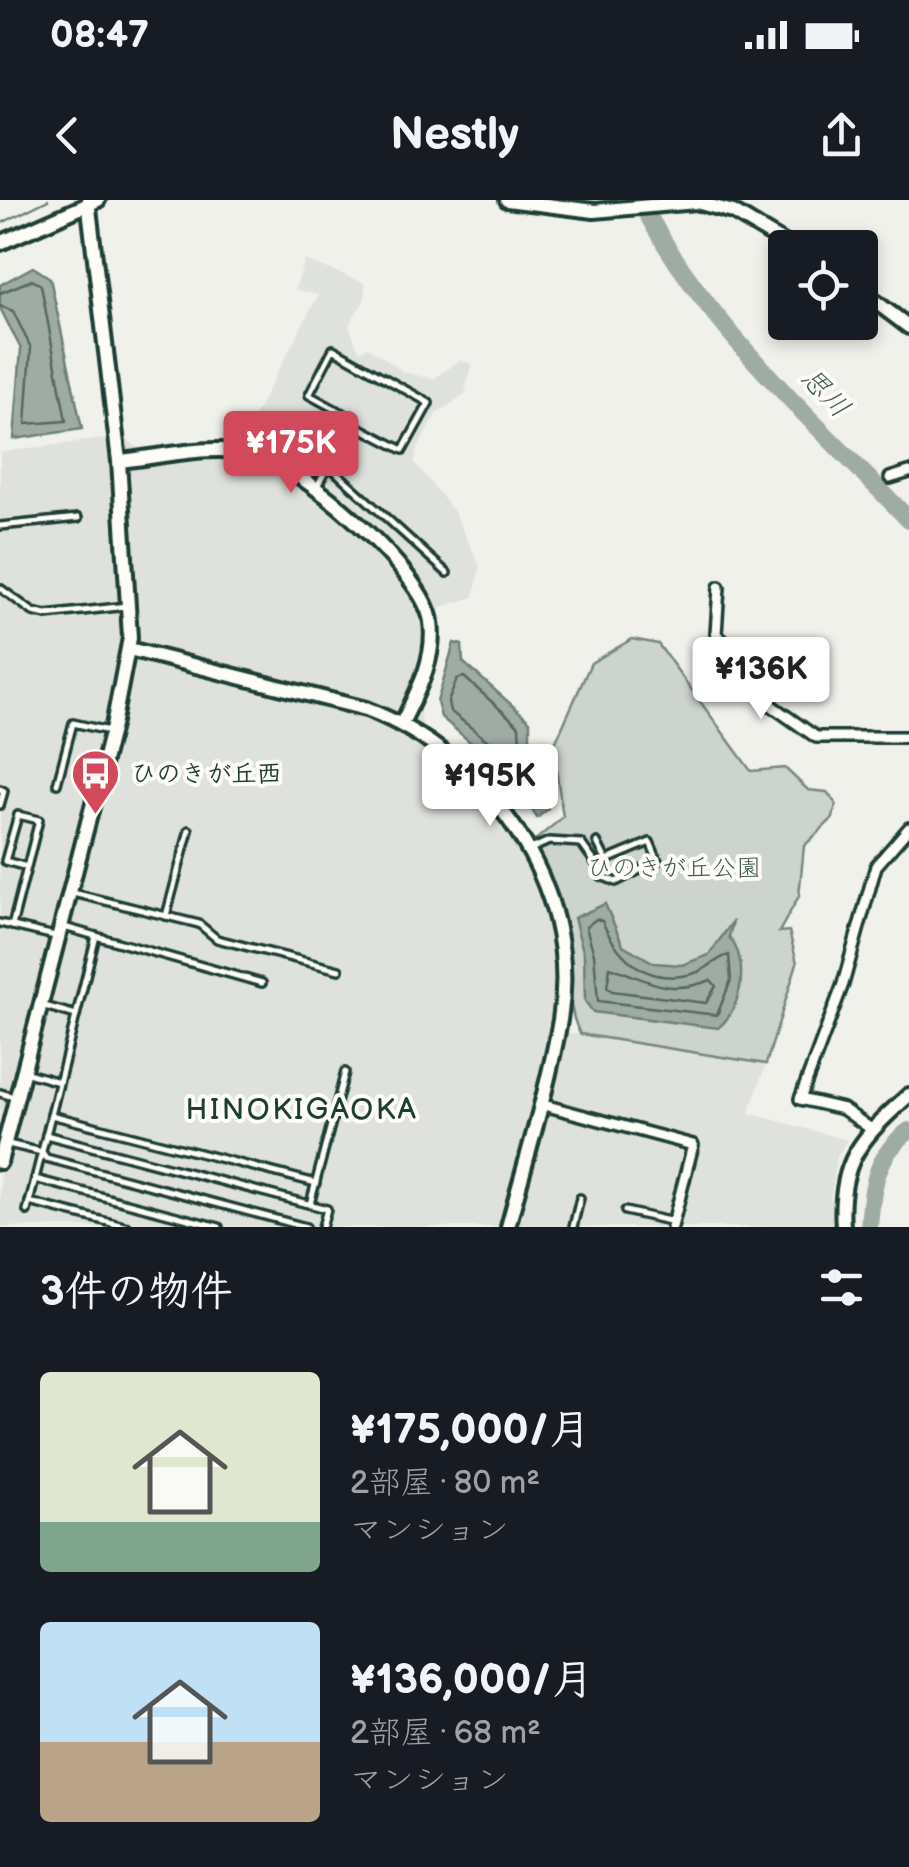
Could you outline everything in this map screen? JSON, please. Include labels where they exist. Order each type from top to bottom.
[{"type":"street","points":[[507,200],[577,210],[632,209],[696,201],[733,212],[768,233]]},
{"type":"street","points":[[0,242],[92,201],[130,606],[129,648],[112,732],[0,1162]]},
{"type":"street","points":[[878,303],[909,326]]},
{"type":"street","points":[[118,461],[250,452],[292,468],[410,575],[426,602],[432,630],[430,660],[402,722]]},
{"type":"street","points":[[890,478],[909,472]]},
{"type":"street","points":[[719,587],[716,634],[752,669],[772,706],[824,740],[909,737]]},
{"type":"street","points":[[129,648],[290,688],[402,722],[465,767],[494,796],[528,851],[556,923],[561,972],[561,1017],[508,1227]]},
{"type":"street","points":[[871,1129],[843,1110],[800,1099],[843,984],[876,866],[909,828]]},
{"type":"street","points":[[843,1227],[844,1179],[853,1155],[871,1129],[909,1095]]},
{"type":"street","points":[[540,1104],[693,1145],[673,1225]]},
{"type":"lane","points":[[315,488],[352,424],[355,420],[309,395],[333,349],[429,403],[403,450],[352,424]]},
{"type":"lane","points":[[258,424],[329,465],[447,573]]},
{"type":"lane","points":[[0,526],[78,518]]},
{"type":"lane","points":[[0,588],[33,612],[46,615],[130,606]]},
{"type":"lane","points":[[58,784],[74,723],[112,732]]},
{"type":"lane","points":[[0,789],[0,805]]},
{"type":"lane","points":[[12,926],[28,867],[40,820],[18,815],[5,861],[28,867]]},
{"type":"lane","points":[[166,916],[189,830]]},
{"type":"lane","points":[[528,851],[549,841],[581,843],[601,876],[616,882],[658,861],[650,842],[596,864]]},
{"type":"lane","points":[[597,842],[607,860]]},
{"type":"lane","points":[[70,892],[199,924],[217,939],[339,970]]},
{"type":"lane","points":[[0,923],[96,936],[262,983]]},
{"type":"lane","points":[[27,1211],[96,936]]},
{"type":"lane","points":[[40,1006],[76,1015]]},
{"type":"lane","points":[[23,1072],[60,1082]]},
{"type":"lane","points":[[310,1204],[345,1072]]},
{"type":"lane","points":[[0,1094],[16,1098]]},
{"type":"lane","points":[[51,1115],[316,1182]]},
{"type":"lane","points":[[46,1135],[327,1209],[322,1227]]},
{"type":"lane","points":[[5,1143],[42,1152],[46,1158],[306,1227]]},
{"type":"lane","points":[[35,1178],[218,1227]]},
{"type":"lane","points":[[573,1227],[580,1198]]},
{"type":"lane","points":[[30,1202],[128,1227]]},
{"type":"lane","points":[[625,1211],[673,1225]]},
{"type":"shaded area","points":[[305,260],[365,283],[365,299],[349,325],[359,351],[368,347],[404,372],[433,379],[459,361],[472,363],[465,394],[436,414],[416,452],[415,463],[453,510],[480,566],[474,597],[438,608],[436,661],[418,705],[423,727],[466,754],[506,799],[547,871],[568,954],[567,1033],[766,1064],[749,1113],[847,1140],[837,1157],[831,1196],[834,1227],[0,1227],[0,452],[103,439],[126,439],[144,452],[240,443],[318,295],[295,289]]},
{"type":"green space","name":"ひのきが丘公園","points":[[632,639],[658,644],[751,771],[785,768],[808,790],[827,792],[836,804],[833,818],[804,846],[799,896],[779,932],[789,931],[797,963],[766,1064],[580,1034],[576,1024],[564,927],[533,842],[563,817],[553,748],[591,663]]},
{"type":"water","points":[[33,267],[50,278],[82,429],[14,439],[21,349],[0,308],[0,285]]},
{"type":"water","points":[[454,643],[462,645],[463,662],[530,721],[530,744],[540,780],[535,788],[548,809],[537,818],[513,779],[441,717],[437,702]]},
{"type":"water","points":[[605,904],[623,945],[654,963],[682,965],[709,955],[733,921],[729,937],[740,959],[740,984],[733,1009],[718,1028],[593,1012],[585,1001],[584,955],[574,918]]},
{"type":"waterway","points":[[0,224],[48,200]]},
{"type":"waterway","name":"思川","points":[[640,200],[666,246],[728,330],[909,520]]},
{"type":"waterway","name":"思川","points":[[869,1227],[877,1173],[889,1151],[909,1131]]},
{"type":"place","name":"ひのきが丘西","points":[[96,816]]},
{"type":"district","name":"HINOKIGAOKA","points":[[302,1110]]}]
